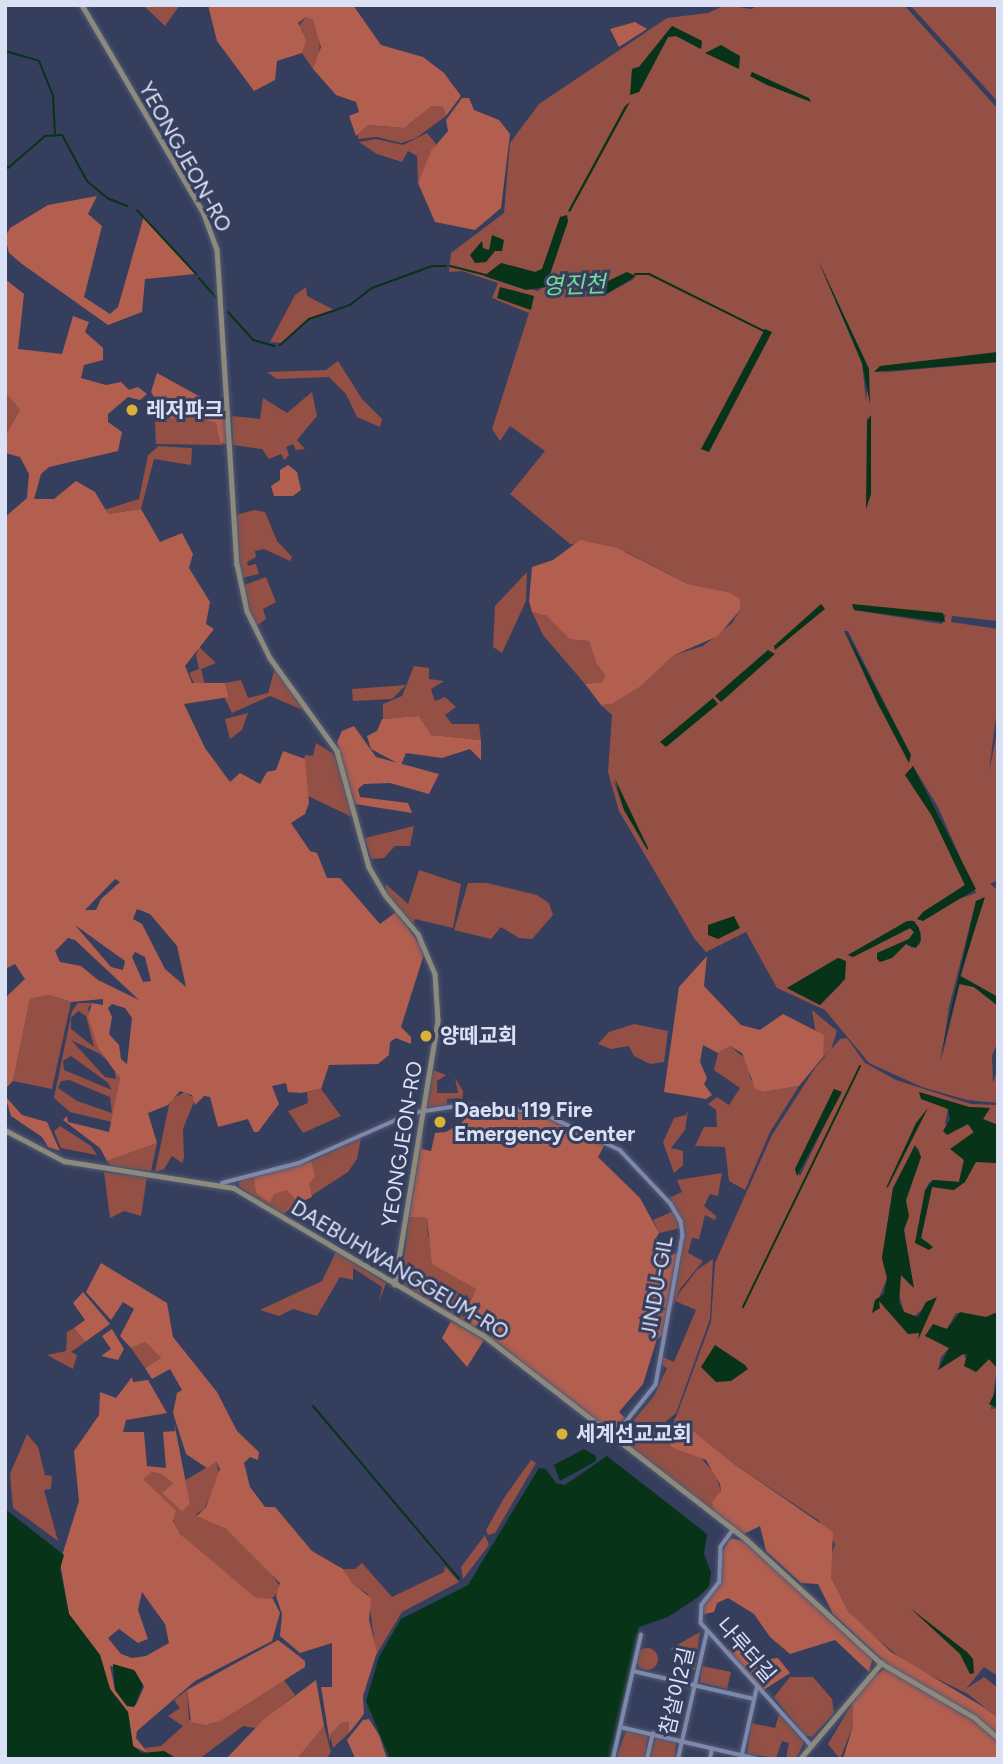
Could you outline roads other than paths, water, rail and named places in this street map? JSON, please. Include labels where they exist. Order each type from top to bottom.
[{"type":"street","name":"YEONGJEON-RO","points":[[82,5],[204,214],[215,242],[223,284],[239,585],[264,648],[337,751],[373,875],[418,934],[433,966],[439,1013],[394,1285]]},
{"type":"street","name":"JINDU-GIL","points":[[222,1183],[299,1163],[424,1110],[486,1107],[528,1109],[553,1116],[626,1154],[676,1210],[682,1235],[657,1382],[649,1400],[612,1440]]},
{"type":"street","name":"DAEBUHWANGGEUM-RO","points":[[5,1130],[72,1163],[222,1183],[498,1345],[612,1440],[734,1529],[881,1662],[975,1718],[998,1738]]},
{"type":"street","name":"나루터길","points":[[734,1529],[721,1547],[717,1591],[700,1610],[707,1630],[811,1745]]},
{"type":"street","name":"참살이2길","points":[[678,1759],[707,1630]]},
{"type":"street","points":[[614,1759],[641,1635]]},
{"type":"street","points":[[800,1759],[881,1662]]},
{"type":"street","points":[[633,1671],[754,1699]]},
{"type":"street","points":[[741,1757],[757,1688]]},
{"type":"street","points":[[620,1727],[757,1759]]},
{"type":"street","points":[[647,1759],[653,1734]]},
{"type":"street","points":[[710,1759],[712,1749]]},
{"type":"waterway","name":"영진천","points":[[5,51],[39,61],[53,96],[55,134]]},
{"type":"waterway","name":"영진천","points":[[5,165],[8,168],[45,136],[62,135],[87,181],[107,198],[127,206]]},
{"type":"waterway","name":"영진천","points":[[137,210],[196,274]]},
{"type":"waterway","name":"영진천","points":[[280,345],[309,319],[350,305],[372,288],[432,266],[446,266]]},
{"type":"waterway","name":"영진천","points":[[450,266],[486,275]]},
{"type":"waterway","name":"영진천","points":[[635,274],[649,274],[766,332]]},
{"type":"waterway","name":"영진천","points":[[199,278],[219,301]]},
{"type":"waterway","name":"영진천","points":[[228,312],[253,340],[274,346]]},
{"type":"waterway","points":[[743,1307],[860,1066]]},
{"type":"waterway","points":[[313,1406],[459,1579]]},
{"type":"place","name":"레저파크","points":[[132,410]]},
{"type":"place","name":"양떼교회","points":[[426,1036]]},
{"type":"place","name":"Daebu 119 Fire Emergency Center","points":[[440,1122]]},
{"type":"place","name":"세계선교교회","points":[[562,1434]]}]
